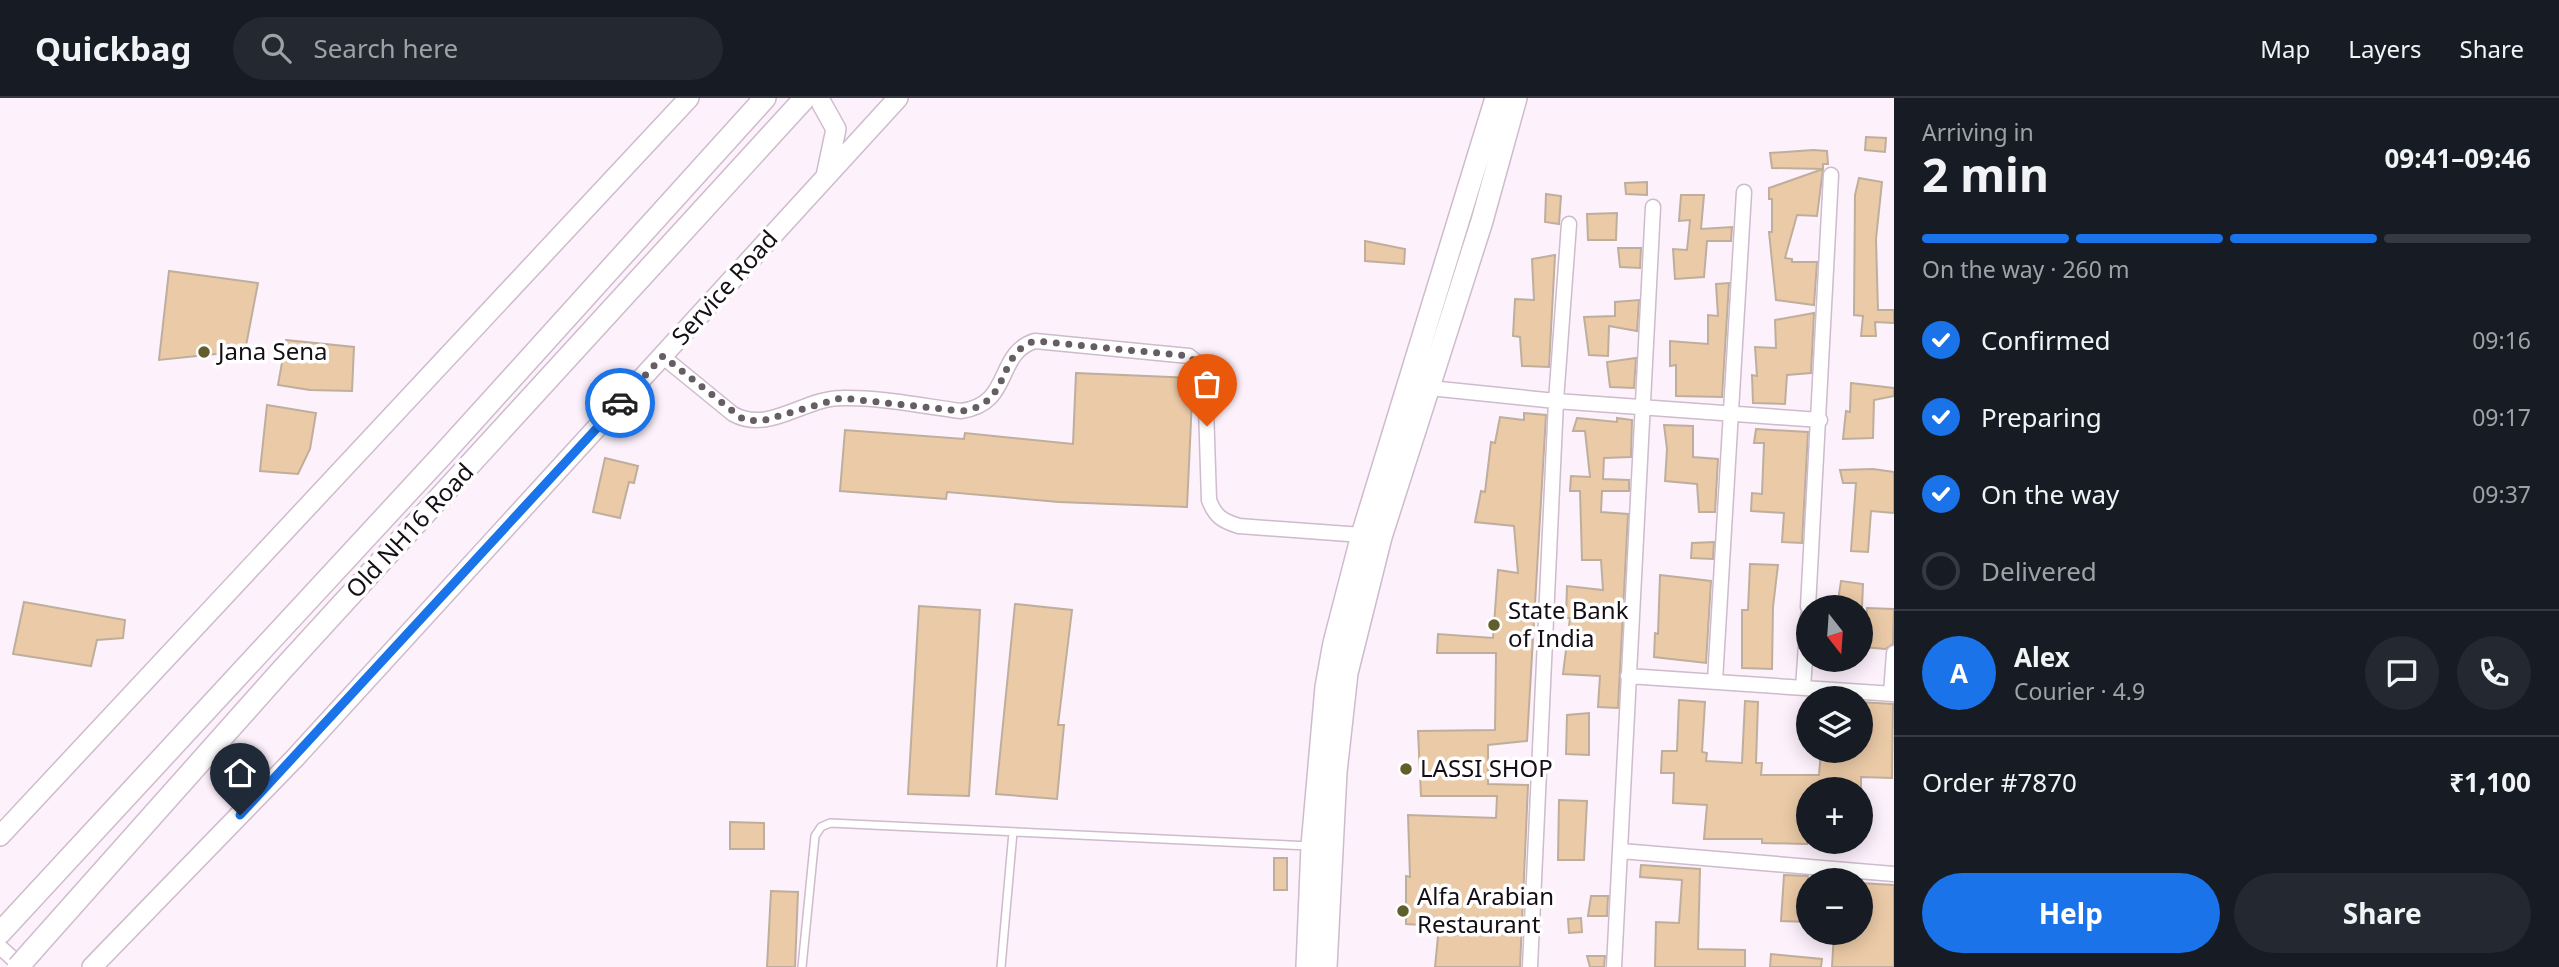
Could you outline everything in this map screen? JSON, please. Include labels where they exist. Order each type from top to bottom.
[{"type":"main road","name":"Old NH16 Road","points":[[3,930],[436,462],[765,98]]},
{"type":"main road","points":[[1307,967],[1321,847],[1347,673],[1418,387],[1496,98]]},
{"type":"main road","points":[[1326,967],[1321,847],[1326,687],[1339,620],[1362,535],[1482,221],[1516,98]]},
{"type":"main road","name":"Old NH16 Road","points":[[24,962],[281,671],[786,119],[822,100]]},
{"type":"street","points":[[0,836],[690,98]]},
{"type":"street","name":"Service Road","points":[[92,967],[295,758],[898,98]]},
{"type":"street","points":[[822,100],[836,129],[826,178]]},
{"type":"street","points":[[1809,595],[1831,175]]},
{"type":"street","points":[[1715,681],[1744,192]]},
{"type":"street","points":[[1614,967],[1653,207]]},
{"type":"street","points":[[1530,967],[1556,401],[1569,224]]},
{"type":"street","points":[[663,356],[733,414],[744,420],[762,421],[841,398],[961,411],[980,408],[991,399],[1015,354],[1026,344],[1035,341],[1189,356],[1200,365],[1205,376],[1209,500],[1214,512],[1223,521],[1239,526],[1362,535]]},
{"type":"street","points":[[1418,387],[1556,401],[1820,421]]},
{"type":"street","points":[[1873,693],[1893,694],[1894,653]]},
{"type":"street","points":[[1629,676],[1796,687]]},
{"type":"street","points":[[1621,850],[1894,874]]},
{"type":"street","points":[[0,947],[24,962]]},
{"type":"lane","points":[[802,967],[815,835],[821,827],[830,823],[1321,847]]},
{"type":"lane","points":[[1001,967],[1013,832]]},
{"type":"building","points":[[1866,137],[1886,138],[1885,152],[1865,150]]},
{"type":"building","points":[[1827,151],[1828,164],[1823,164],[1823,169],[1772,168],[1770,153]]},
{"type":"building","points":[[1823,169],[1817,216],[1797,215],[1785,258],[1792,259],[1792,262],[1817,262],[1814,305],[1776,300],[1769,232],[1772,232],[1772,199],[1769,199],[1769,188]]},
{"type":"building","points":[[1859,178],[1882,182],[1876,239],[1878,310],[1894,310],[1894,323],[1875,322],[1876,336],[1861,336],[1863,316],[1854,315],[1855,195]]},
{"type":"building","points":[[1647,182],[1647,195],[1626,194],[1625,183]]},
{"type":"building","points":[[1546,194],[1561,196],[1559,224],[1545,222]]},
{"type":"building","points":[[1681,195],[1704,195],[1701,229],[1732,227],[1731,241],[1707,241],[1704,277],[1675,279],[1673,249],[1687,250],[1690,220],[1679,221]]},
{"type":"building","points":[[1617,213],[1616,240],[1588,240],[1587,214]]},
{"type":"building","points":[[1365,241],[1405,249],[1404,264],[1365,261]]},
{"type":"building","points":[[1618,248],[1641,248],[1640,268],[1620,267]]},
{"type":"building","points":[[1555,255],[1549,367],[1522,366],[1520,337],[1513,336],[1515,299],[1534,300],[1532,259]]},
{"type":"building","points":[[169,271],[258,283],[245,351],[159,360]]},
{"type":"building","points":[[1729,283],[1722,397],[1676,396],[1676,365],[1670,366],[1670,341],[1708,344],[1708,315],[1718,316],[1716,284]]},
{"type":"building","points":[[1639,300],[1637,331],[1609,326],[1608,356],[1589,355],[1584,317],[1615,316],[1615,302]]},
{"type":"building","points":[[1814,313],[1811,373],[1787,375],[1785,404],[1753,403],[1752,375],[1757,376],[1755,347],[1776,348],[1775,320]]},
{"type":"building","points":[[286,340],[354,347],[352,391],[310,390],[278,385]]},
{"type":"building","points":[[1636,358],[1634,388],[1610,387],[1607,362]]},
{"type":"building","points":[[1076,373],[1193,378],[1187,507],[1059,502],[947,492],[946,499],[840,491],[845,430],[964,439],[965,433],[1073,444]]},
{"type":"building","points":[[1851,383],[1894,388],[1894,396],[1874,400],[1873,438],[1843,439],[1846,411],[1850,412]]},
{"type":"building","points":[[267,405],[316,413],[310,449],[298,474],[260,471]]},
{"type":"building","points":[[1524,413],[1546,415],[1527,741],[1488,745],[1488,784],[1528,785],[1520,967],[1435,967],[1439,926],[1406,924],[1406,876],[1410,877],[1408,815],[1496,818],[1497,796],[1421,796],[1418,731],[1495,730],[1496,653],[1437,653],[1438,634],[1493,638],[1498,570],[1518,573],[1514,526],[1475,522],[1481,491],[1485,492],[1491,442],[1495,443],[1500,417],[1524,420]]},
{"type":"building","points":[[1577,418],[1617,422],[1617,418],[1632,420],[1631,457],[1604,458],[1603,479],[1629,480],[1629,491],[1602,491],[1601,512],[1628,514],[1618,708],[1598,707],[1600,676],[1563,674],[1570,618],[1566,618],[1567,586],[1603,590],[1601,560],[1582,560],[1580,491],[1570,491],[1571,476],[1590,477],[1585,431],[1573,431]]},
{"type":"building","points":[[1664,425],[1693,426],[1693,457],[1718,459],[1715,512],[1699,512],[1697,484],[1665,481],[1667,449]]},
{"type":"building","points":[[1756,429],[1808,432],[1802,543],[1782,542],[1784,513],[1751,511],[1752,493],[1762,494],[1764,443],[1754,443]]},
{"type":"building","points":[[605,458],[638,466],[634,483],[629,482],[620,518],[593,512]]},
{"type":"building","points":[[1873,469],[1894,472],[1894,513],[1871,511],[1868,552],[1851,551],[1856,483],[1843,483],[1840,470]]},
{"type":"building","points":[[1714,542],[1713,559],[1691,558],[1692,543]]},
{"type":"building","points":[[1750,564],[1778,565],[1773,607],[1772,669],[1742,668],[1742,610],[1748,610]]},
{"type":"building","points":[[1660,575],[1711,581],[1706,663],[1654,657],[1655,633],[1658,634]]},
{"type":"building","points":[[1841,581],[1863,584],[1863,595],[1839,595]]},
{"type":"building","points":[[24,602],[125,620],[123,638],[97,640],[91,666],[13,654]]},
{"type":"building","points":[[1015,604],[1072,610],[1058,725],[1064,725],[1057,799],[996,794]]},
{"type":"building","points":[[919,606],[980,610],[969,796],[908,794]]},
{"type":"building","points":[[1873,608],[1894,609],[1893,644],[1885,649],[1873,648]]},
{"type":"building","points":[[1679,700],[1705,702],[1702,752],[1707,753],[1706,761],[1742,763],[1745,701],[1758,702],[1756,763],[1762,763],[1761,775],[1819,775],[1820,763],[1873,763],[1873,703],[1893,704],[1892,778],[1796,777],[1796,844],[1762,843],[1762,839],[1704,839],[1707,805],[1673,803],[1674,773],[1661,773],[1662,751],[1677,751]]},
{"type":"building","points":[[1589,713],[1589,755],[1566,754],[1567,715]]},
{"type":"building","points":[[1559,800],[1587,801],[1584,860],[1558,860]]},
{"type":"building","points":[[730,822],[764,823],[764,849],[730,849]]},
{"type":"building","points":[[1274,858],[1287,858],[1287,890],[1274,890]]},
{"type":"building","points":[[1641,865],[1700,869],[1698,949],[1745,950],[1745,967],[1655,967],[1656,922],[1679,923],[1682,880],[1640,877]]},
{"type":"building","points":[[1784,875],[1796,876],[1796,922],[1781,921]]},
{"type":"building","points":[[1873,884],[1894,885],[1894,967],[1832,967],[1833,945],[1873,945]]},
{"type":"building","points":[[771,891],[798,892],[795,967],[767,967]]},
{"type":"building","points":[[1591,896],[1608,896],[1607,916],[1588,916]]},
{"type":"building","points":[[1581,918],[1582,932],[1569,933],[1568,919]]},
{"type":"building","points":[[1771,954],[1822,959],[1821,967],[1770,967]]},
{"type":"building","points":[[1587,956],[1605,956],[1604,967],[1590,967]]},
{"type":"way so far","points":[[620,403],[663,356],[733,414],[744,420],[762,421],[820,401],[841,398],[961,411],[980,408],[991,399],[1015,354],[1026,344],[1035,341],[1189,356],[1200,365],[1205,376],[1207,426]]},
{"type":"place","name":"Jana Sena","points":[[204,352]]},
{"type":"place","name":"State Bank of India","points":[[1494,625]]},
{"type":"place","name":"LASSI SHOP","points":[[1406,769]]},
{"type":"place","name":"Alfa Arabian Restaurant","points":[[1403,911]]},
{"type":"route","points":[[240,815],[620,403]]}]
